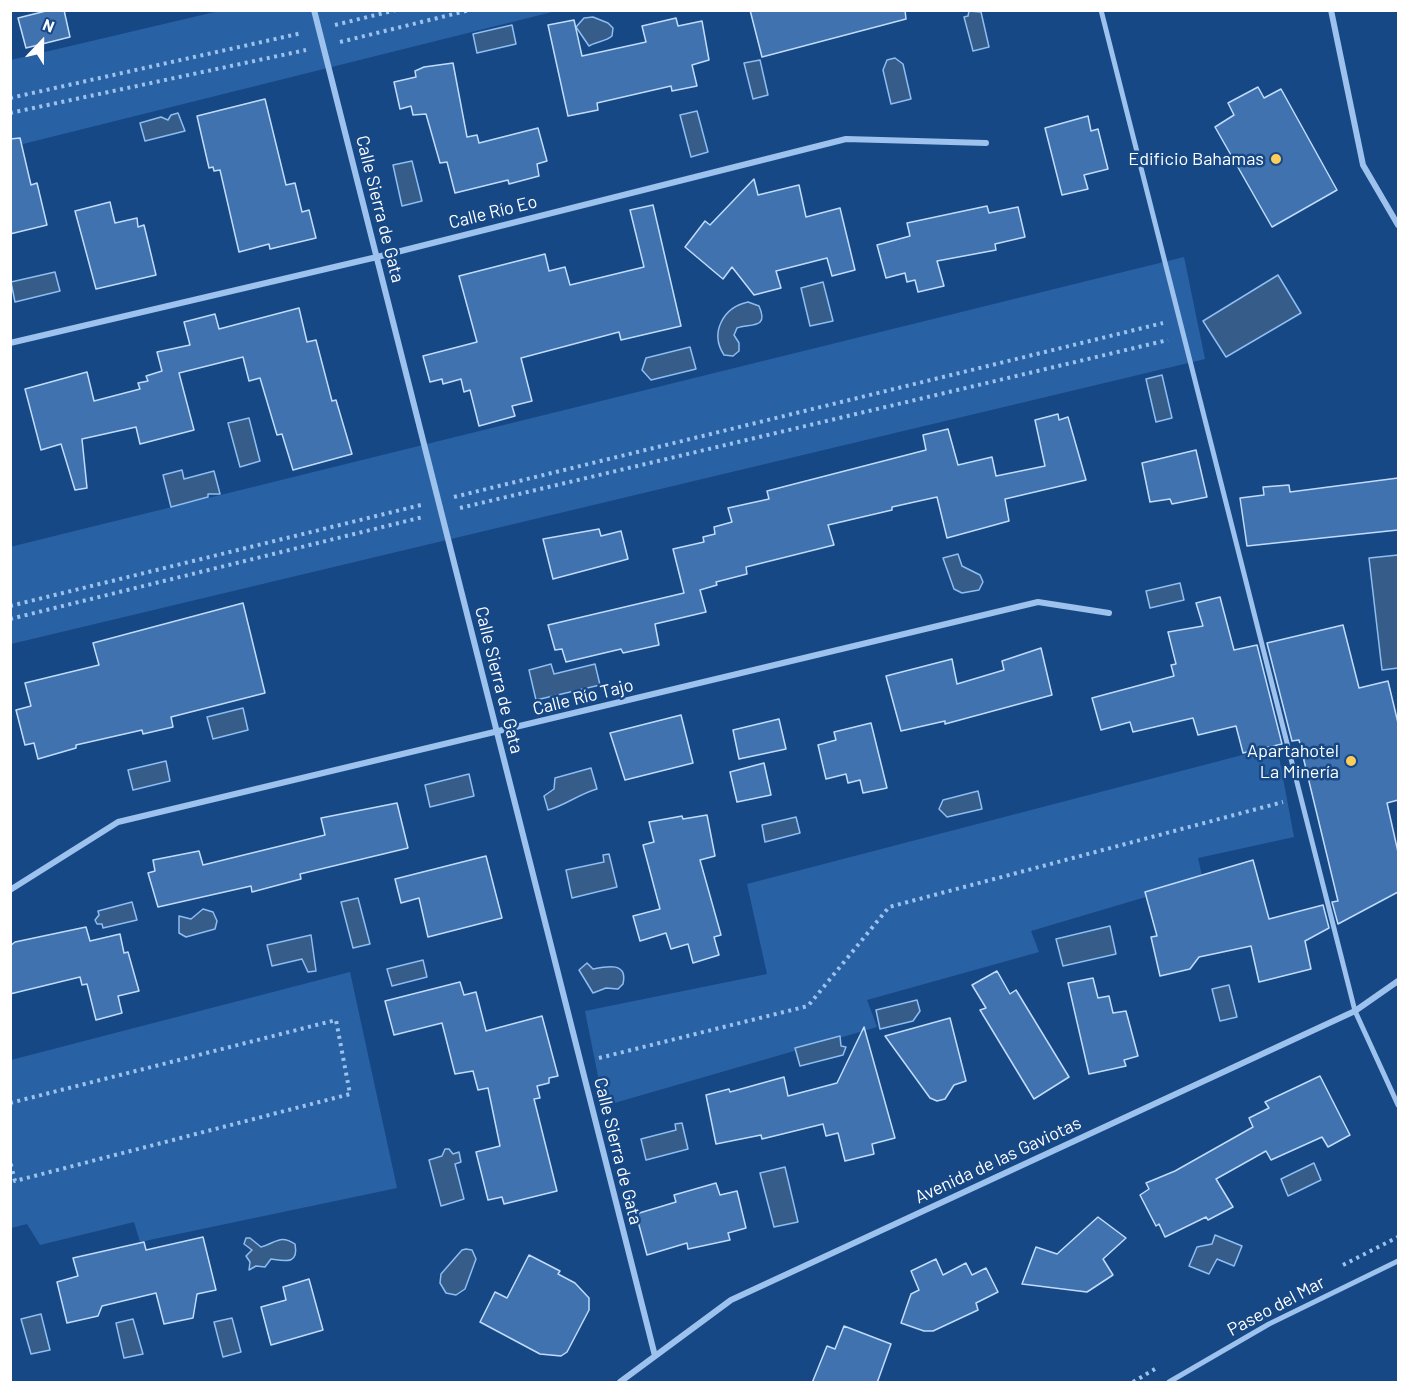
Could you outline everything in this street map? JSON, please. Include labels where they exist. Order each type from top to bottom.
[{"type":"street","name":"Calle Sierra de Gata","points":[[314,10],[655,1356]]},
{"type":"street","points":[[1101,10],[1355,1011],[1398,1105]]},
{"type":"street","points":[[1331,10],[1363,165],[1398,225]]},
{"type":"street","name":"Calle Río Eo","points":[[10,343],[377,257],[846,139],[986,143]]},
{"type":"street","name":"Calle Río Tajo","points":[[10,890],[118,822],[1038,602],[1109,613]]},
{"type":"street","name":"Avenida de las Gaviotas","points":[[620,1383],[731,1300],[1355,1011],[1398,981]]},
{"type":"street","name":"Paseo del Mar","points":[[1169,1383],[1269,1324],[1398,1261]]},
{"type":"path","points":[[10,98],[396,10]]},
{"type":"path","points":[[10,113],[323,46],[470,10]]},
{"type":"path","points":[[10,606],[1181,318]]},
{"type":"path","points":[[10,619],[442,513],[1185,336]]},
{"type":"path","points":[[580,1063],[808,1006],[890,907],[1301,797]]},
{"type":"path","points":[[10,1103],[336,1020],[350,1094],[15,1181],[10,1161]]},
{"type":"shaded area","points":[[219,11],[556,11],[11,147],[11,60]]},
{"type":"shaded area","points":[[969,11],[981,12],[989,47],[973,51],[964,17],[968,16]]},
{"type":"shaded area","points":[[593,17],[608,23],[613,28],[612,36],[589,46],[576,27],[584,18]]},
{"type":"shaded area","points":[[512,25],[516,44],[477,53],[473,34]]},
{"type":"shaded area","points":[[895,58],[903,64],[911,99],[891,104],[883,70],[887,60]]},
{"type":"shaded area","points":[[760,60],[768,95],[753,99],[744,63]]},
{"type":"shaded area","points":[[697,111],[708,152],[691,157],[680,115]]},
{"type":"shaded area","points":[[178,113],[185,131],[145,141],[140,123],[161,117],[168,120],[171,115]]},
{"type":"shaded area","points":[[412,161],[422,201],[402,206],[393,165]]},
{"type":"shaded area","points":[[1184,257],[1205,359],[11,644],[10,547]]},
{"type":"shaded area","points":[[55,272],[60,291],[15,302],[11,282]]},
{"type":"shaded area","points":[[1278,275],[1301,313],[1226,357],[1203,321]]},
{"type":"shaded area","points":[[823,282],[833,321],[810,326],[801,288]]},
{"type":"shaded area","points":[[748,302],[759,306],[762,319],[756,324],[737,328],[734,335],[739,343],[739,351],[733,356],[724,355],[718,338],[721,322],[732,309]]},
{"type":"shaded area","points":[[690,347],[696,369],[651,380],[642,370],[646,358]]},
{"type":"shaded area","points":[[1162,375],[1172,418],[1156,422],[1146,379]]},
{"type":"shaded area","points":[[249,418],[260,461],[240,467],[228,423]]},
{"type":"shaded area","points":[[182,470],[184,479],[214,471],[220,494],[208,494],[208,497],[171,507],[163,475]]},
{"type":"shaded area","points":[[958,554],[962,566],[980,575],[983,582],[979,590],[962,593],[954,589],[943,558]]},
{"type":"shaded area","points":[[1398,555],[1398,668],[1382,670],[1369,558]]},
{"type":"shaded area","points":[[1180,583],[1184,600],[1150,608],[1146,591]]},
{"type":"shaded area","points":[[551,664],[554,674],[595,664],[600,685],[536,700],[529,670]]},
{"type":"shaded area","points":[[243,708],[248,730],[213,739],[207,717]]},
{"type":"shaded area","points":[[1277,746],[1294,837],[1198,858],[1203,880],[1031,931],[1039,952],[867,1000],[877,1027],[604,1106],[585,1011],[767,974],[747,884]]},
{"type":"shaded area","points":[[166,761],[170,781],[133,790],[128,770]]},
{"type":"shaded area","points":[[591,768],[597,789],[548,810],[544,796],[554,789],[555,778]]},
{"type":"shaded area","points":[[469,774],[474,796],[430,807],[425,785]]},
{"type":"shaded area","points":[[978,791],[982,809],[947,817],[939,809],[943,800]]},
{"type":"shaded area","points":[[796,817],[800,833],[765,842],[762,825]]},
{"type":"shaded area","points":[[609,854],[617,887],[572,898],[566,870],[604,862],[603,855]]},
{"type":"shaded area","points":[[358,898],[370,944],[353,948],[341,902]]},
{"type":"shaded area","points":[[132,902],[137,920],[103,928],[102,924],[97,924],[95,920],[99,915],[98,911]]},
{"type":"shaded area","points":[[203,909],[213,912],[217,921],[215,929],[186,937],[179,933],[179,916],[191,919]]},
{"type":"shaded area","points":[[1110,926],[1116,954],[1063,966],[1056,939]]},
{"type":"shaded area","points":[[311,935],[316,971],[308,972],[302,959],[272,966],[267,945]]},
{"type":"shaded area","points":[[423,960],[427,977],[392,986],[387,969]]},
{"type":"shaded area","points":[[587,963],[593,969],[616,967],[620,969],[624,977],[623,984],[618,989],[606,988],[593,993],[579,970]]},
{"type":"shaded area","points":[[350,972],[397,1188],[140,1242],[134,1222],[40,1245],[27,1224],[11,1228],[11,1060]]},
{"type":"shaded area","points":[[1229,985],[1237,1017],[1220,1021],[1212,989]]},
{"type":"shaded area","points":[[917,1000],[920,1011],[913,1021],[880,1029],[876,1010]]},
{"type":"shaded area","points":[[840,1036],[841,1046],[846,1047],[843,1055],[800,1066],[795,1048]]},
{"type":"shaded area","points":[[682,1123],[688,1149],[646,1160],[641,1139],[676,1130],[675,1124]]},
{"type":"shaded area","points":[[445,1149],[449,1149],[453,1154],[459,1152],[461,1162],[455,1164],[464,1199],[441,1206],[429,1160],[442,1156]]},
{"type":"shaded area","points":[[1314,1163],[1321,1180],[1288,1196],[1281,1179]]},
{"type":"shaded area","points":[[785,1167],[798,1222],[774,1227],[760,1173]]},
{"type":"shaded area","points":[[1215,1235],[1242,1246],[1234,1266],[1217,1259],[1209,1274],[1189,1266],[1197,1247],[1212,1244]]},
{"type":"shaded area","points":[[246,1238],[250,1238],[261,1247],[278,1240],[290,1241],[295,1244],[295,1255],[290,1260],[271,1259],[265,1267],[256,1266],[249,1270],[250,1262],[246,1256],[252,1250],[244,1244]]},
{"type":"shaded area","points":[[462,1250],[472,1250],[476,1259],[465,1289],[456,1295],[446,1293],[440,1283],[441,1274]]},
{"type":"shaded area","points":[[41,1314],[50,1350],[31,1354],[21,1319]]},
{"type":"shaded area","points":[[232,1318],[241,1352],[223,1357],[214,1322]]},
{"type":"shaded area","points":[[133,1319],[143,1354],[124,1358],[116,1323]]},
{"type":"building","points":[[50,10],[64,10],[70,37],[26,48],[18,18]]},
{"type":"building","points":[[750,10],[905,10],[906,19],[762,57]]},
{"type":"building","points":[[676,18],[678,26],[702,21],[709,60],[692,65],[697,86],[672,91],[671,86],[597,103],[598,110],[568,116],[548,25],[574,20],[582,56],[646,42],[642,26]]},
{"type":"building","points":[[453,63],[467,137],[477,135],[479,143],[538,128],[547,161],[537,164],[539,176],[509,184],[508,180],[455,193],[447,162],[440,163],[426,114],[413,115],[411,106],[400,109],[394,82],[416,77],[415,71],[424,67]]},
{"type":"building","name":"Edificio Bahamas","points":[[1258,87],[1264,98],[1281,89],[1337,190],[1272,227],[1215,127],[1234,115],[1228,103]]},
{"type":"building","points":[[265,99],[286,185],[295,183],[302,212],[309,210],[316,238],[270,249],[269,244],[239,252],[220,170],[214,171],[213,167],[209,168],[197,116]]},
{"type":"building","points":[[1088,116],[1091,131],[1098,129],[1108,169],[1084,175],[1088,189],[1062,195],[1045,128]]},
{"type":"building","points":[[20,138],[31,185],[37,183],[47,225],[10,234],[10,139]]},
{"type":"building","points":[[754,179],[758,195],[799,185],[806,217],[840,208],[855,270],[832,276],[827,258],[776,271],[781,288],[754,295],[732,267],[723,279],[685,247],[705,221],[710,225]]},
{"type":"building","points":[[110,202],[115,223],[137,218],[138,227],[144,225],[156,275],[96,289],[75,211]]},
{"type":"building","points":[[653,205],[681,326],[621,340],[619,332],[521,358],[532,401],[512,406],[515,416],[479,426],[470,390],[464,392],[461,379],[443,384],[442,379],[430,382],[423,356],[477,342],[459,276],[545,254],[549,271],[565,267],[570,285],[644,267],[630,210]]},
{"type":"building","points":[[987,206],[989,213],[1018,207],[1025,237],[995,244],[996,250],[937,261],[944,286],[918,292],[915,280],[907,282],[905,273],[886,278],[877,245],[910,236],[907,223]]},
{"type":"building","points":[[299,308],[307,342],[316,340],[332,401],[336,400],[352,454],[293,470],[282,434],[277,435],[260,378],[249,381],[243,357],[179,373],[194,430],[140,444],[136,427],[82,439],[87,488],[75,490],[61,444],[41,450],[25,389],[87,372],[94,401],[140,389],[138,383],[148,381],[146,376],[162,371],[157,352],[190,345],[184,322],[215,314],[219,329]]},
{"type":"building","points":[[1058,414],[1059,420],[1068,417],[1086,480],[1005,499],[1009,521],[947,538],[937,497],[828,525],[834,545],[746,567],[747,574],[716,582],[717,585],[700,590],[706,612],[655,624],[659,645],[623,653],[621,649],[566,662],[562,649],[555,650],[548,625],[684,593],[673,549],[704,542],[703,537],[715,534],[714,527],[732,522],[728,508],[769,499],[767,491],[926,450],[923,435],[948,429],[958,465],[992,457],[996,476],[1045,466],[1035,420]]},
{"type":"building","points":[[1196,450],[1207,497],[1172,504],[1170,499],[1150,502],[1142,463]]},
{"type":"building","points":[[1398,478],[1398,530],[1247,546],[1240,498],[1264,495],[1263,487],[1289,485],[1290,492]]},
{"type":"building","points":[[599,529],[601,536],[621,531],[628,559],[553,579],[543,539]]},
{"type":"building","points":[[1220,597],[1234,650],[1257,645],[1282,744],[1243,753],[1236,726],[1198,735],[1193,718],[1133,732],[1130,722],[1101,730],[1092,698],[1174,676],[1171,665],[1176,664],[1168,632],[1203,626],[1196,603]]},
{"type":"building","points":[[243,603],[265,693],[171,717],[173,727],[143,734],[142,730],[76,745],[76,748],[38,759],[34,743],[25,745],[16,710],[31,706],[25,683],[99,665],[93,643]]},
{"type":"building","name":"Apartahotel La Minería","points":[[1343,625],[1359,688],[1388,681],[1398,723],[1398,800],[1387,803],[1398,852],[1398,892],[1338,924],[1332,902],[1338,901],[1299,740],[1292,741],[1267,643]]},
{"type":"building","points":[[1041,648],[1052,695],[945,724],[945,721],[901,731],[886,676],[952,659],[957,684],[1004,670],[1002,661]]},
{"type":"building","points":[[681,715],[693,763],[625,780],[610,733]]},
{"type":"building","points":[[779,719],[786,749],[739,759],[733,730]]},
{"type":"building","points":[[871,723],[887,788],[863,793],[860,780],[848,783],[846,774],[826,779],[818,745],[836,740],[834,732]]},
{"type":"building","points":[[764,763],[771,795],[737,802],[730,772]]},
{"type":"building","points":[[397,803],[408,848],[300,874],[301,879],[252,892],[251,886],[158,907],[148,873],[155,871],[153,860],[199,851],[203,865],[325,835],[321,818]]},
{"type":"building","points":[[707,815],[715,856],[700,860],[721,935],[714,937],[719,955],[693,963],[688,944],[671,949],[666,933],[640,941],[633,916],[660,909],[643,845],[654,842],[649,822],[682,816],[683,819]]},
{"type":"building","points":[[486,856],[502,918],[428,937],[419,898],[401,903],[395,879]]},
{"type":"building","points":[[1253,860],[1269,919],[1323,905],[1329,928],[1305,941],[1311,969],[1259,982],[1251,946],[1199,957],[1190,969],[1160,976],[1151,937],[1157,936],[1145,892]]},
{"type":"building","points":[[86,927],[90,941],[120,934],[124,953],[128,952],[139,991],[118,996],[122,1013],[96,1020],[87,984],[82,985],[80,977],[10,994],[10,946],[15,942]]},
{"type":"building","points":[[997,971],[1010,994],[1016,990],[1069,1077],[1034,1099],[980,1010],[986,1008],[972,985]]},
{"type":"building","points":[[1093,978],[1098,998],[1109,996],[1113,1013],[1126,1011],[1138,1056],[1124,1060],[1126,1066],[1089,1074],[1068,983]]},
{"type":"building","points":[[460,982],[464,995],[476,992],[486,1031],[542,1016],[558,1076],[549,1078],[549,1083],[537,1086],[540,1098],[534,1099],[557,1191],[504,1204],[502,1197],[488,1200],[476,1152],[500,1146],[488,1088],[478,1090],[473,1071],[455,1074],[442,1023],[394,1035],[385,1001]]},
{"type":"building","points":[[950,1018],[966,1081],[954,1085],[945,1099],[937,1101],[930,1098],[885,1036]]},
{"type":"building","points":[[864,1027],[895,1138],[872,1144],[874,1154],[845,1161],[838,1133],[826,1136],[823,1124],[762,1139],[761,1135],[716,1144],[706,1095],[729,1089],[730,1092],[784,1077],[788,1096],[837,1083]]},
{"type":"building","points":[[1320,1076],[1350,1135],[1328,1147],[1322,1137],[1271,1160],[1266,1151],[1216,1179],[1233,1207],[1208,1220],[1206,1217],[1165,1237],[1159,1224],[1156,1226],[1140,1195],[1149,1189],[1146,1183],[1175,1171],[1253,1127],[1249,1118],[1269,1108],[1265,1102]]},
{"type":"building","points":[[716,1183],[720,1195],[737,1191],[746,1228],[728,1233],[730,1240],[688,1249],[687,1243],[647,1255],[636,1214],[676,1202],[674,1195]]},
{"type":"building","points":[[1098,1217],[1126,1238],[1103,1259],[1113,1275],[1087,1292],[1022,1284],[1036,1247],[1057,1254]]},
{"type":"building","points":[[203,1237],[216,1290],[197,1294],[193,1318],[164,1324],[156,1293],[102,1306],[98,1316],[67,1323],[57,1282],[78,1276],[73,1258],[144,1242],[146,1250]]},
{"type":"building","points":[[529,1255],[560,1271],[558,1274],[575,1283],[589,1298],[589,1310],[567,1352],[561,1356],[540,1354],[480,1322],[495,1292],[507,1298]]},
{"type":"building","points":[[936,1259],[943,1275],[966,1263],[972,1275],[986,1268],[998,1292],[976,1303],[978,1310],[933,1331],[924,1331],[901,1323],[911,1294],[919,1290],[911,1271]]},
{"type":"building","points":[[309,1279],[323,1330],[271,1345],[261,1307],[286,1300],[283,1287]]},
{"type":"building","points":[[844,1326],[891,1344],[877,1383],[812,1383],[827,1346],[835,1349]]},
{"type":"place","name":"Edificio Bahamas","points":[[1276,159]]},
{"type":"place","name":"Apartahotel La Minería","points":[[1351,761]]}]
